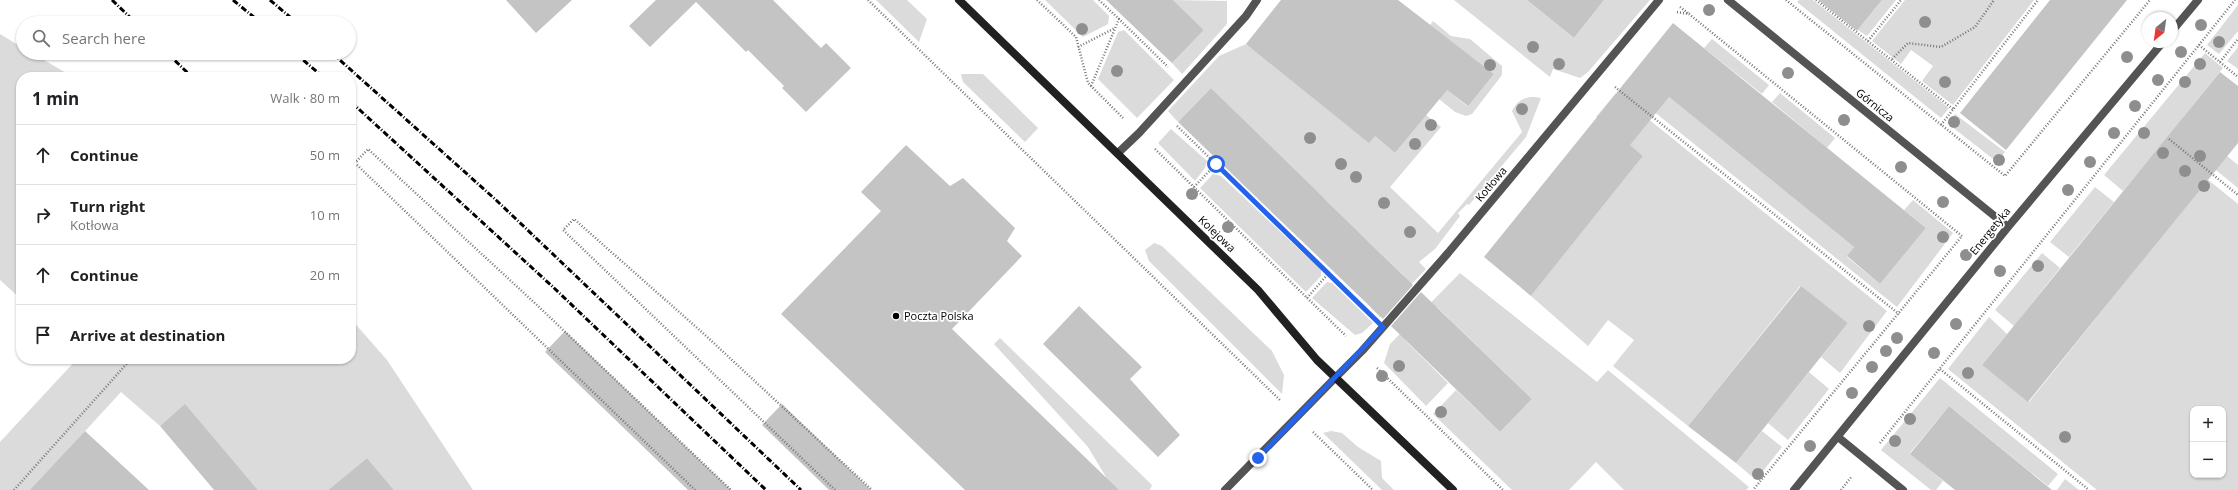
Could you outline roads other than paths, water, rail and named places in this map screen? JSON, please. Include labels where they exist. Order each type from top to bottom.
[{"type":"street","name":"Kolejowa","points":[[959,0],[1258,290],[1317,360],[1453,490]]},
{"type":"street","points":[[1118,153],[1139,133],[1257,0]]},
{"type":"street","name":"Kotłowa","points":[[1225,490],[1362,351],[1448,253],[1659,0]]},
{"type":"street","name":"Górnicza","points":[[1728,0],[2008,227]]},
{"type":"street","points":[[2178,24],[2198,0]]},
{"type":"street","name":"Energetyka","points":[[1794,490],[2008,227],[2157,48]]},
{"type":"street","points":[[1838,437],[1903,490]]},
{"type":"railway","points":[[112,0],[129,16]]},
{"type":"railway","points":[[233,0],[252,16]]},
{"type":"railway","points":[[270,0],[289,16]]},
{"type":"railway","points":[[174,60],[187,72]]},
{"type":"railway","points":[[303,60],[317,72]]},
{"type":"railway","points":[[340,60],[353,72]]},
{"type":"railway","points":[[356,75],[496,200],[801,490]]},
{"type":"railway","points":[[356,107],[553,287],[766,490]]},
{"type":"place","name":"Poczta Polska","points":[[896,316]]}]
